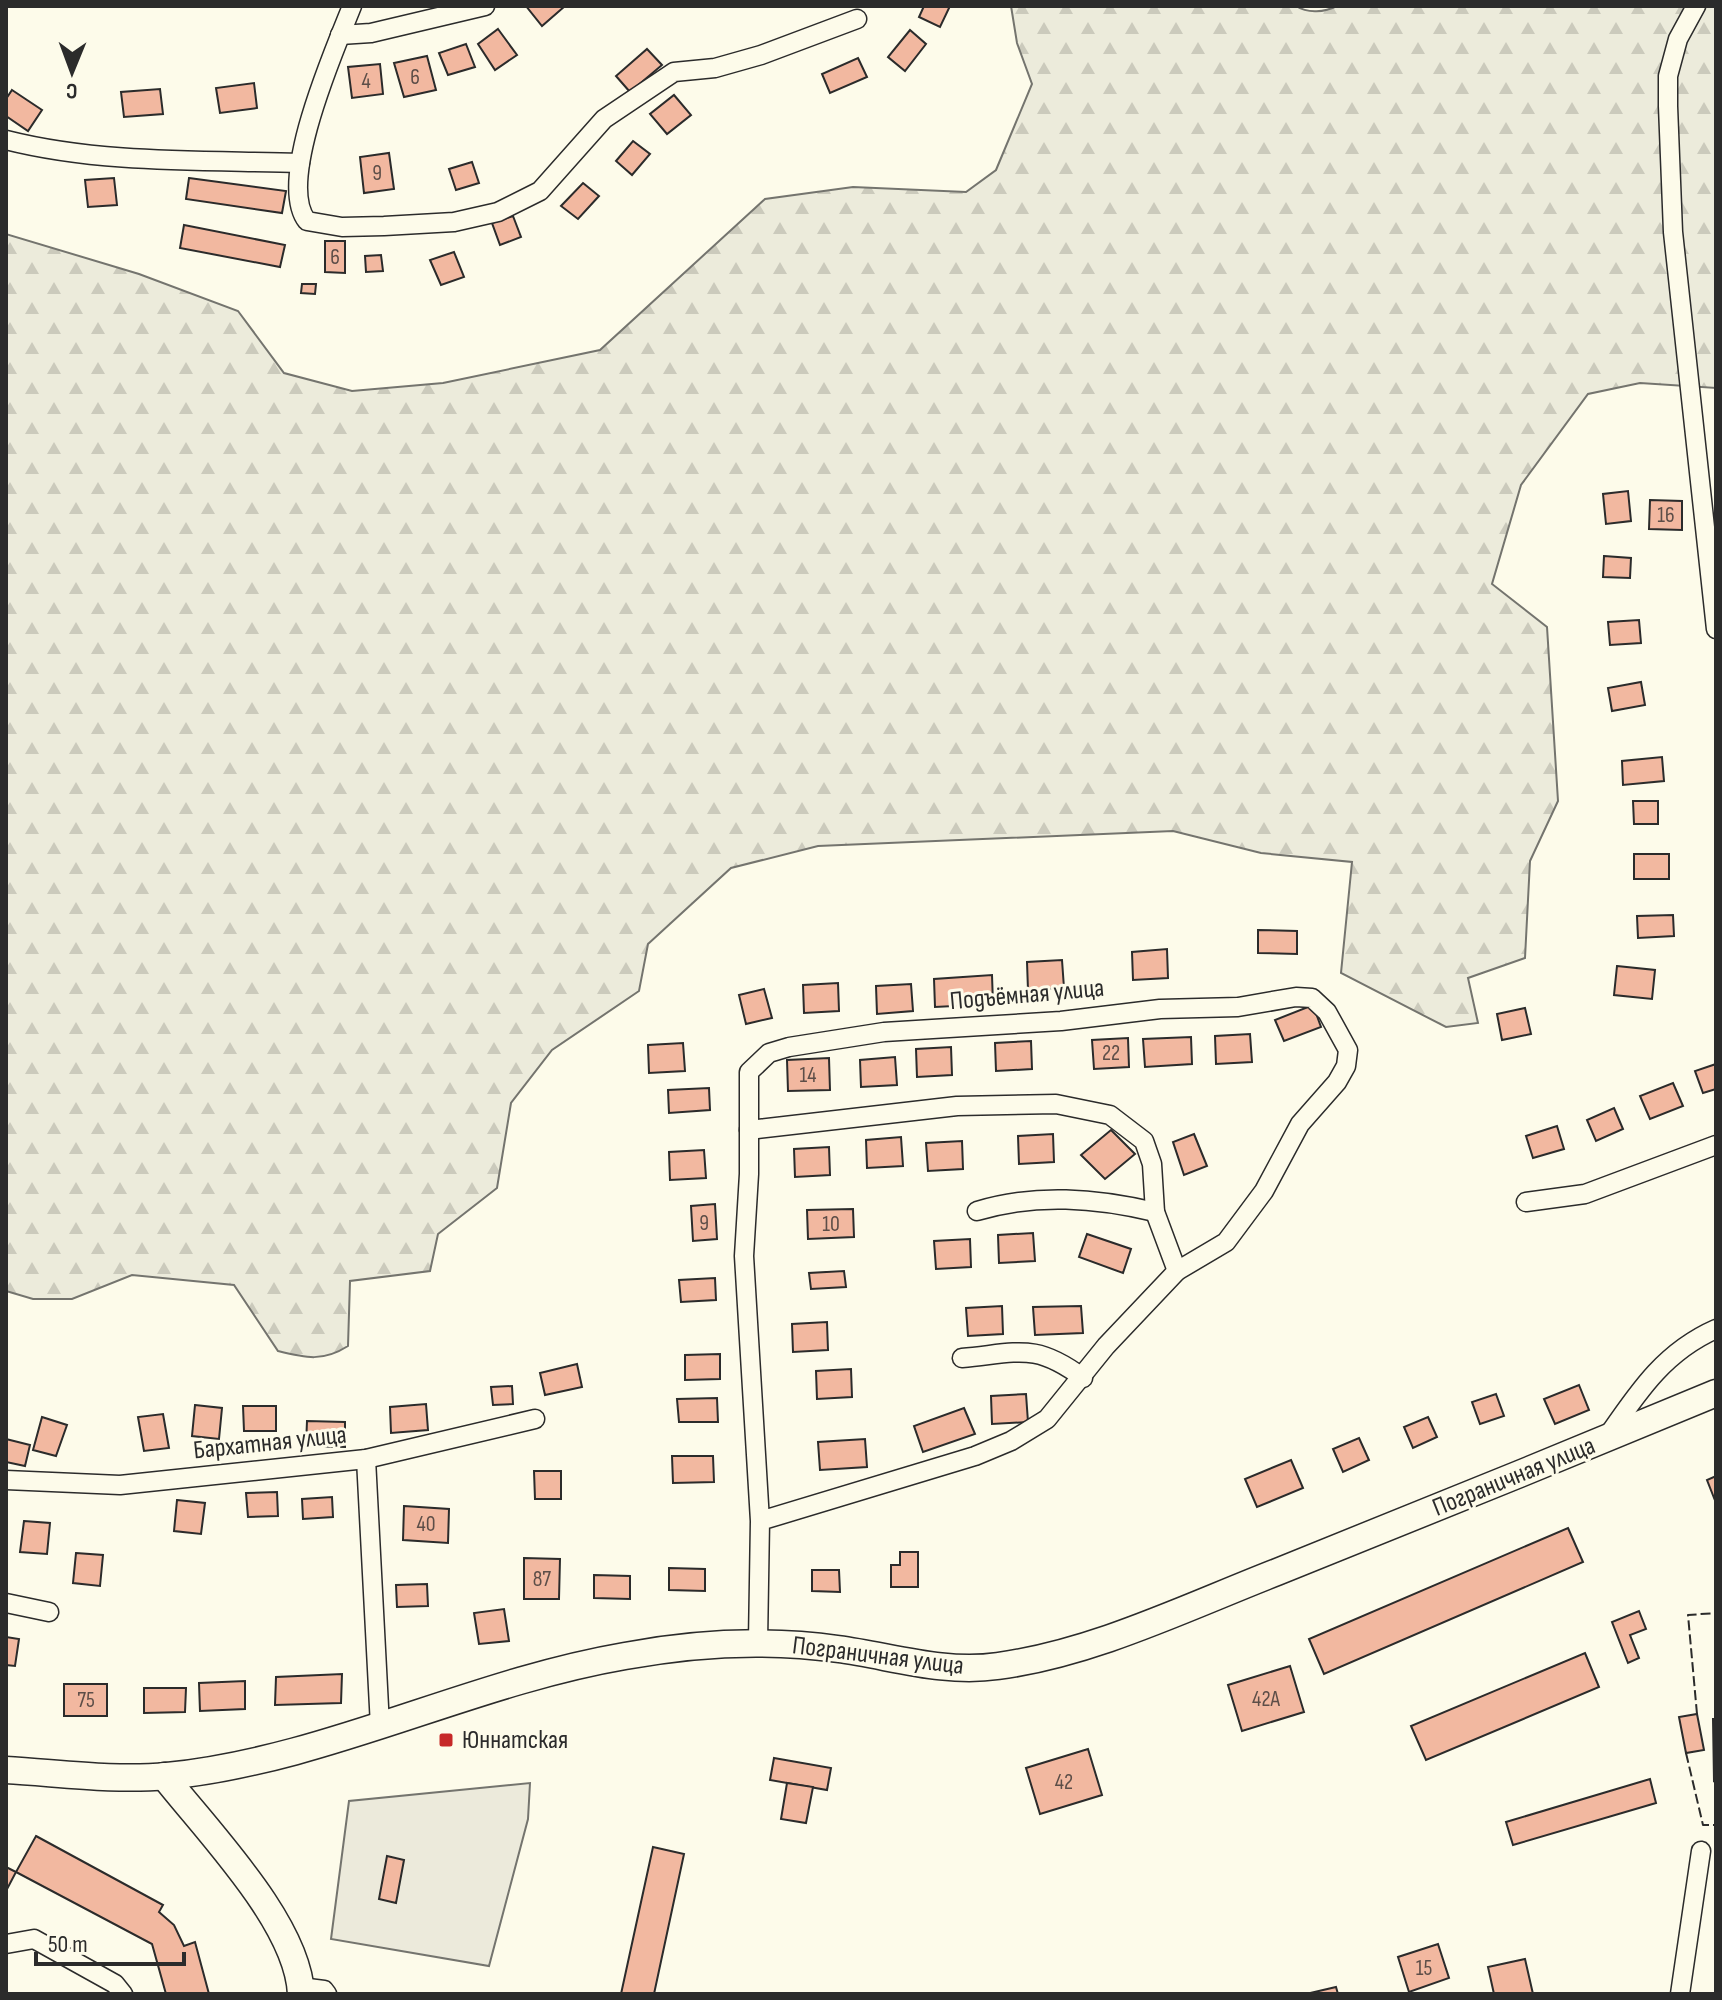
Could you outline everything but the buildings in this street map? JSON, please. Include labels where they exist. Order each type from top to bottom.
[{"type":"main road","name":"Пограничная улица","points":[[6,1770],[164,1776],[283,1754],[588,1663],[679,1648],[758,1642],[841,1649],[946,1668],[998,1666],[1031,1659],[1167,1616],[1716,1393]]},
{"type":"main road","points":[[164,1776],[264,1903],[283,1934],[300,1990]]},
{"type":"street","points":[[352,6],[323,71],[300,163],[300,212],[307,221],[342,227],[454,222],[498,212],[540,191],[604,119],[674,72],[715,68],[761,55],[857,19]]},
{"type":"street","points":[[340,35],[371,33],[485,6]]},
{"type":"street","points":[[1696,6],[1678,39],[1668,76],[1668,106],[1673,232],[1716,629]]},
{"type":"street","points":[[6,140],[45,150],[91,154],[300,163]]},
{"type":"street","name":"Подъёмная улица","points":[[758,1642],[760,1521],[744,1256],[749,1072],[769,1053],[884,1032],[1061,1021],[1160,1009],[1238,1007],[1296,997],[1312,998],[1327,1012],[1348,1050],[1346,1066],[1337,1082],[1300,1124],[1264,1191],[1226,1242],[1177,1271]]},
{"type":"street","points":[[749,1130],[957,1106],[1056,1104],[1083,1107],[1110,1115],[1144,1141],[1152,1164],[1155,1212],[1177,1271],[1106,1346],[1047,1419],[1011,1441],[975,1456],[760,1521]]},
{"type":"street","points":[[1526,1202],[1585,1194],[1716,1145]]},
{"type":"street","points":[[977,1211],[1007,1202],[1100,1199],[1155,1212]]},
{"type":"street","points":[[1605,1440],[1651,1373],[1692,1339],[1716,1329]]},
{"type":"street","points":[[962,1358],[1038,1352],[1057,1358],[1083,1378]]},
{"type":"street","name":"Бархатная улица","points":[[6,1480],[120,1485],[366,1459],[535,1419]]},
{"type":"street","points":[[366,1459],[380,1726]]},
{"type":"street","points":[[6,1603],[49,1612]]},
{"type":"street","points":[[1680,1994],[1701,1851]]},
{"type":"street","points":[[6,1944],[34,1939],[115,1984],[123,1994]]},
{"type":"street","points":[[300,1990],[324,1990],[327,1994]]},
{"type":"green space","points":[[1011,6],[1296,6],[1316,11],[1337,6],[1716,6],[1716,388],[1640,383],[1588,394],[1521,485],[1492,584],[1547,627],[1558,801],[1530,861],[1525,958],[1468,978],[1478,1023],[1446,1027],[1341,973],[1352,862],[1261,853],[1173,831],[818,846],[731,868],[648,944],[639,991],[552,1050],[511,1103],[497,1188],[438,1234],[430,1271],[350,1281],[348,1346],[339,1351],[314,1357],[278,1351],[234,1285],[132,1275],[72,1299],[33,1299],[6,1291],[6,234],[139,274],[238,311],[284,373],[352,391],[443,383],[600,350],[765,199],[853,187],[966,192],[996,170],[1032,84],[1017,43]]},
{"type":"shaded area","points":[[530,1783],[528,1819],[489,1966],[331,1939],[349,1801]]},
{"type":"fence","points":[[1697,1714],[1688,1615],[1716,1613]]},
{"type":"fence","points":[[1686,1753],[1703,1825],[1716,1825]]},
{"type":"place","name":"Юннатская","points":[[446,1740]]}]
